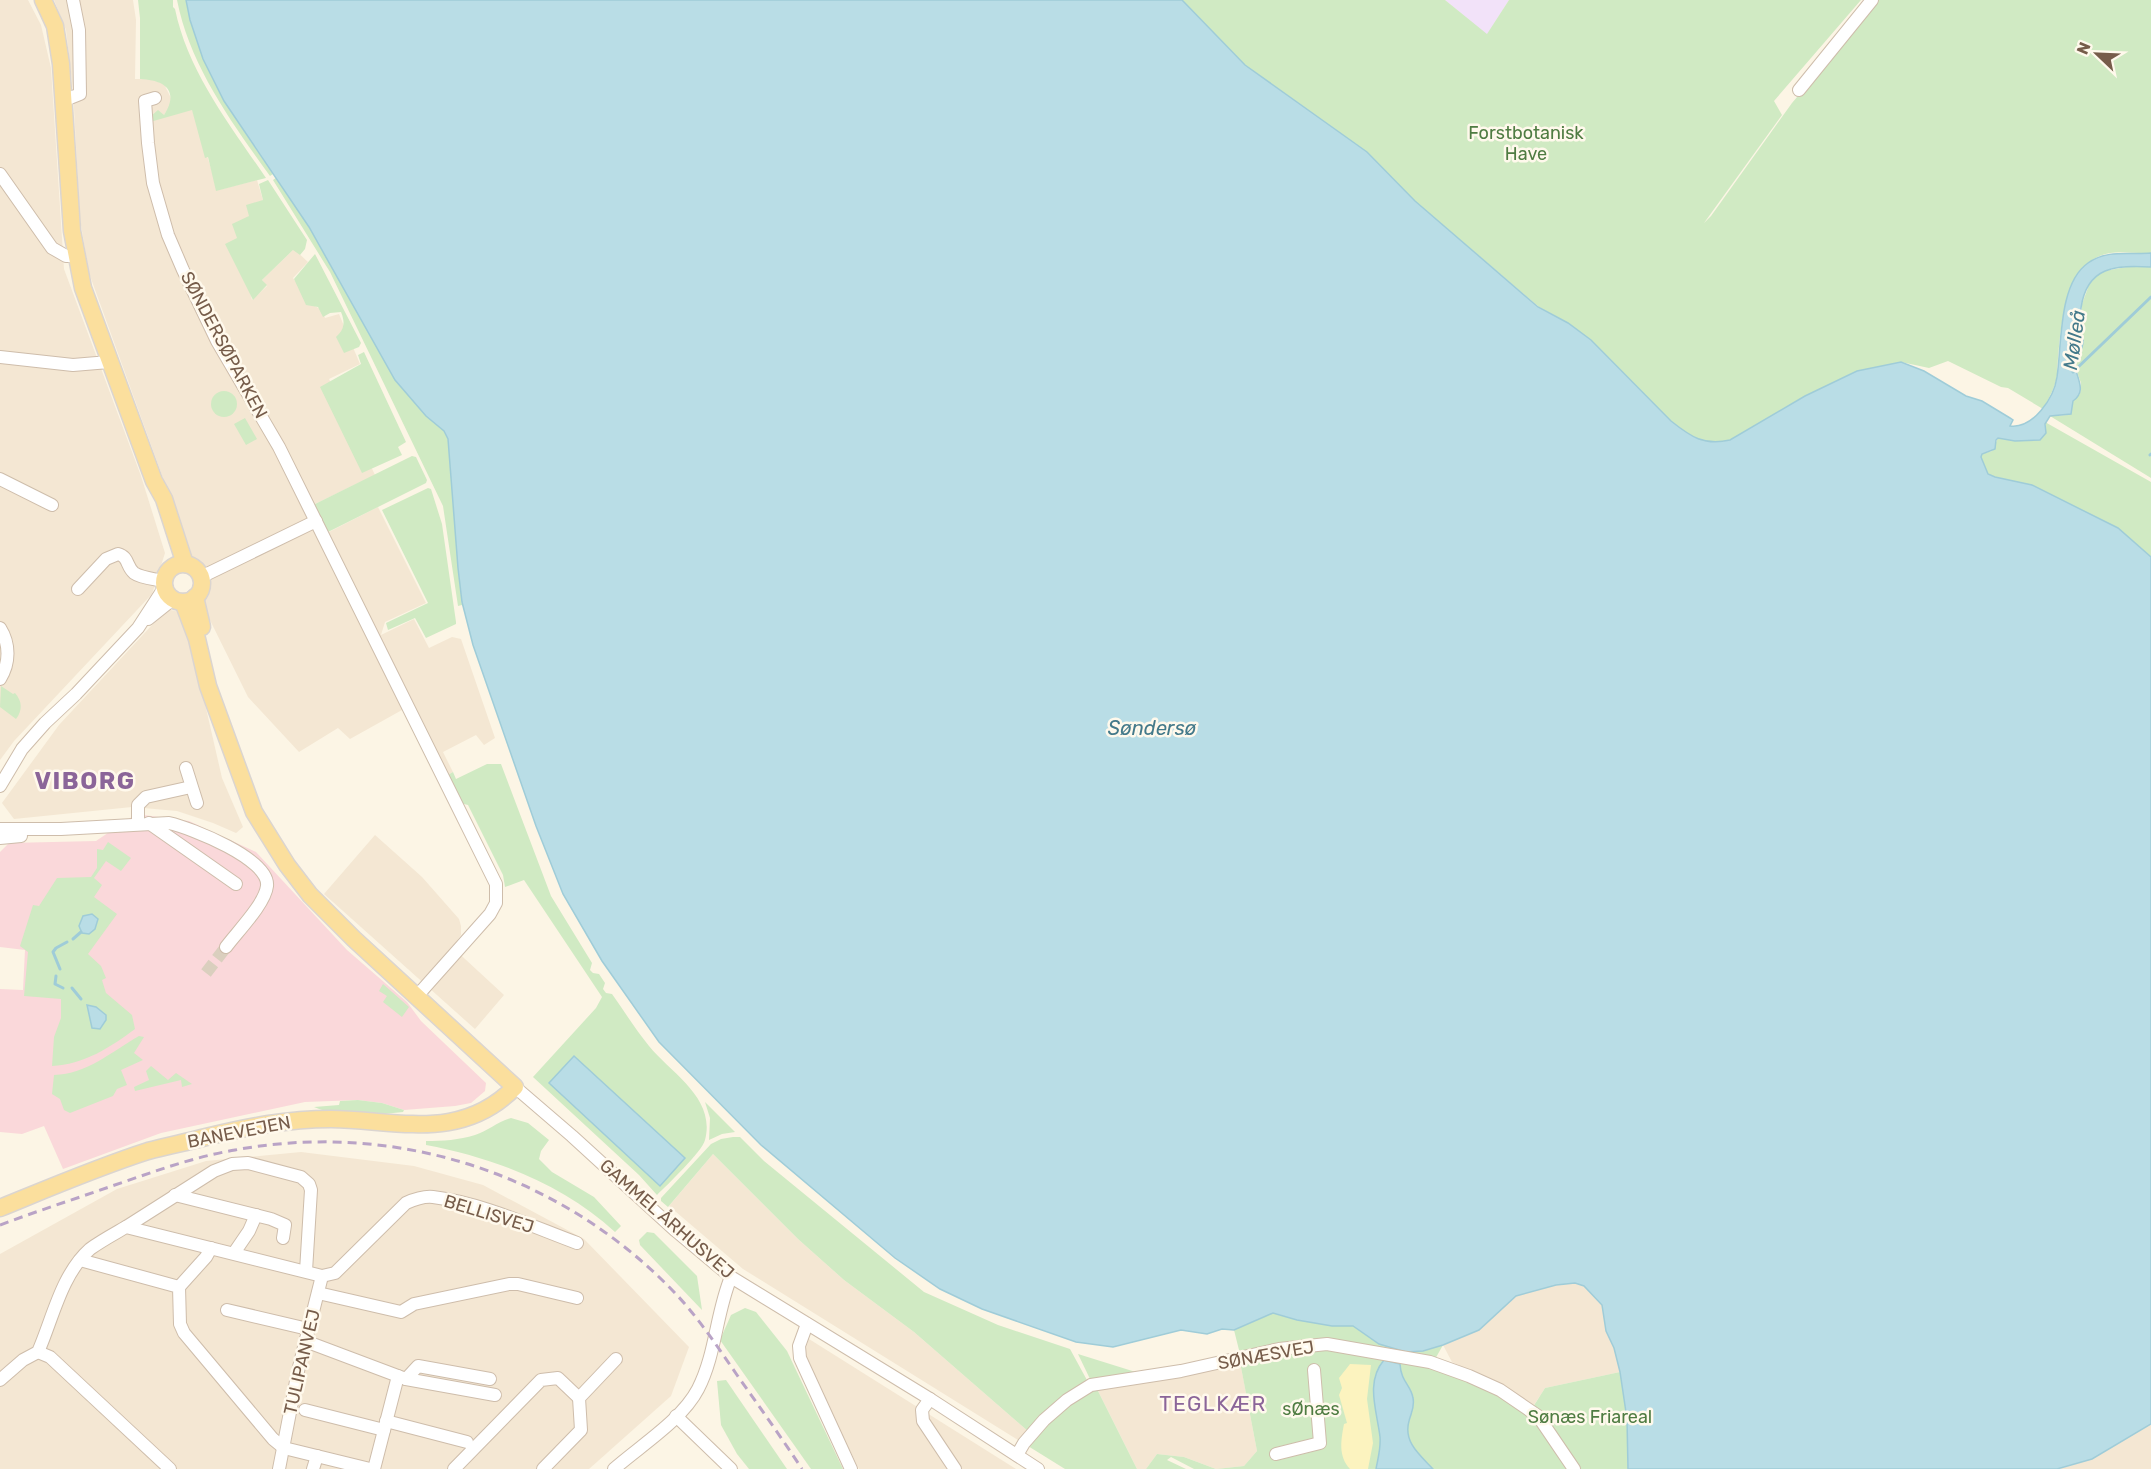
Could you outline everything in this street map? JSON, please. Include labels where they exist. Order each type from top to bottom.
[{"type":"main road","points":[[43,0],[55,26],[65,100],[65,138],[72,231],[83,288],[154,481],[164,499],[179,565]]},
{"type":"main road","points":[[179,565],[193,567],[201,577],[201,588],[176,593],[169,570],[179,565]]},
{"type":"main road","name":"GAMMEL ÅRHUSVEJ","points":[[176,593],[197,639],[208,686],[254,812],[286,865],[310,895],[335,920],[515,1087]]},
{"type":"main road","name":"BANEVEJEN","points":[[0,1208],[58,1184],[150,1151],[255,1125],[332,1119],[416,1124],[459,1121],[479,1114],[496,1104],[515,1087]]},
{"type":"street","points":[[65,100],[80,94],[79,30],[73,0]]},
{"type":"street","points":[[1799,90],[1872,0]]},
{"type":"street","name":"SØNDERSØPARKEN","points":[[155,98],[145,101],[153,183],[168,235],[183,270],[217,341],[269,429],[316,521],[495,884],[496,903],[490,914],[417,996]]},
{"type":"street","points":[[0,174],[52,249],[66,256],[76,256]]},
{"type":"street","points":[[0,357],[73,365],[110,362]]},
{"type":"street","points":[[0,479],[52,505]]},
{"type":"street","points":[[201,577],[316,521]]},
{"type":"street","points":[[0,786],[14,760],[45,723],[76,694],[142,623],[176,593],[136,575],[123,555],[118,554],[106,559],[78,589]]},
{"type":"street","points":[[0,628],[6,640],[8,652],[6,668],[0,679]]},
{"type":"street","points":[[0,771],[14,760]]},
{"type":"street","points":[[186,768],[197,803]]},
{"type":"street","points":[[191,787],[146,797],[138,805],[144,823],[182,845],[236,884]]},
{"type":"street","points":[[0,829],[61,829],[144,823],[175,824],[217,841],[251,862],[264,874],[268,884],[264,897],[226,947]]},
{"type":"street","points":[[175,824],[175,833],[182,845]]},
{"type":"street","points":[[0,838],[36,835],[61,829]]},
{"type":"street","name":"GAMMEL ÅRHUSVEJ","points":[[515,1087],[731,1277],[930,1399],[1038,1469]]},
{"type":"street","points":[[0,1380],[23,1360],[38,1352],[64,1286],[80,1260],[90,1250],[214,1171],[232,1164],[248,1164],[301,1177],[309,1184],[311,1190],[306,1271]]},
{"type":"street","points":[[175,1195],[256,1215],[285,1225],[283,1238]]},
{"type":"street","name":"BELLISVEJ","points":[[322,1276],[335,1273],[406,1203],[418,1198],[432,1197],[481,1208],[577,1243]]},
{"type":"street","points":[[234,1253],[249,1231],[256,1215]]},
{"type":"street","points":[[126,1227],[322,1276]]},
{"type":"street","points":[[178,1287],[212,1248]]},
{"type":"street","points":[[80,1260],[178,1287]]},
{"type":"street","name":"TULIPANVEJ","points":[[279,1469],[289,1411],[322,1276]]},
{"type":"street","points":[[614,1469],[676,1416],[698,1390],[723,1296],[731,1277]]},
{"type":"street","points":[[318,1293],[401,1312],[414,1304],[509,1284],[578,1298]]},
{"type":"street","points":[[178,1287],[180,1324],[184,1333],[273,1439],[284,1448],[372,1469],[402,1378],[418,1366],[490,1379]]},
{"type":"street","points":[[226,1310],[307,1335],[402,1378],[495,1395]]},
{"type":"street","points":[[807,1324],[799,1346],[800,1358],[851,1469]]},
{"type":"street","name":"SØNÆSVEJ","points":[[1017,1455],[1044,1420],[1067,1400],[1091,1385],[1181,1371],[1279,1349],[1327,1344],[1430,1362],[1500,1390],[1539,1416],[1574,1469]]},
{"type":"street","points":[[38,1352],[50,1357],[170,1469]]},
{"type":"street","points":[[579,1398],[616,1359]]},
{"type":"street","points":[[1276,1454],[1320,1443],[1314,1370]]},
{"type":"street","points":[[454,1469],[541,1380],[558,1378],[579,1398],[581,1430],[543,1469]]},
{"type":"street","points":[[930,1399],[922,1410],[923,1421],[954,1469]]},
{"type":"street","name":"TULIPANVEJ","points":[[305,1410],[467,1442]]},
{"type":"street","points":[[676,1416],[731,1469]]},
{"type":"street","points":[[313,1469],[317,1456]]},
{"type":"shaded area","points":[[0,0],[28,0],[41,25],[51,68],[64,269],[141,476],[165,553],[152,594],[14,741],[0,760]]},
{"type":"shaded area","points":[[54,0],[133,0],[136,20],[135,79],[151,79],[164,84],[171,98],[165,117],[192,109],[218,190],[257,180],[263,200],[249,216],[237,238],[252,300],[267,286],[262,280],[294,249],[308,262],[293,278],[313,305],[322,310],[325,318],[339,314],[360,364],[329,379],[375,475],[313,505],[327,533],[378,507],[426,603],[385,622],[381,635],[414,619],[429,648],[452,637],[461,639],[495,738],[484,745],[476,735],[443,752],[453,772],[446,776],[411,705],[350,739],[338,728],[299,752],[248,697],[204,608],[190,553],[89,273],[80,219],[73,90],[66,30]]},
{"type":"shaded area","points":[[1445,0],[1509,0],[1487,35]]},
{"type":"shaded area","points":[[167,609],[179,612],[195,660],[222,778],[243,827],[236,833],[177,811],[132,807],[14,819],[2,803],[59,725]]},
{"type":"shaded area","points":[[136,814],[189,821],[256,852],[347,950],[407,1002],[421,1021],[486,1083],[485,1091],[471,1103],[404,1110],[382,1103],[358,1100],[305,1102],[161,1133],[63,1169],[44,1126],[22,1134],[0,1132],[0,989],[23,990],[25,950],[0,947],[0,852],[9,843],[96,841]]},
{"type":"shaded area","points":[[375,835],[422,877],[459,919],[461,935],[452,947],[504,995],[475,1029],[324,894]]},
{"type":"shaded area","points":[[301,1152],[414,1166],[483,1185],[584,1239],[689,1347],[671,1396],[589,1469],[0,1469],[0,1254],[117,1189],[206,1161]]},
{"type":"shaded area","points":[[713,1154],[798,1239],[844,1280],[914,1332],[1029,1432],[1018,1440],[743,1269],[669,1206]]},
{"type":"shaded area","points":[[1575,1283],[1584,1286],[1602,1305],[1606,1331],[1614,1348],[1620,1372],[1545,1388],[1534,1405],[1512,1391],[1452,1362],[1443,1345],[1479,1330],[1516,1296],[1556,1285]]},
{"type":"shaded area","points":[[809,1339],[1016,1469],[859,1469],[808,1365],[805,1351]]},
{"type":"shaded area","points":[[1240,1362],[1257,1451],[1244,1466],[1216,1469],[1184,1457],[1157,1454],[1146,1469],[1137,1469],[1096,1387]]},
{"type":"shaded area","points":[[2151,1424],[2151,1469],[2058,1469],[2092,1459]]},
{"type":"green space","points":[[138,0],[173,0],[181,32],[200,76],[225,118],[266,178],[216,191],[208,157],[205,158],[192,110],[150,122],[151,116],[158,110],[164,115],[169,106],[170,93],[162,84],[140,79]]},
{"type":"green space","points":[[177,0],[186,0],[192,25],[209,71],[232,112],[273,174],[270,176],[227,114],[202,71],[183,24]]},
{"type":"green space","name":"Forstbotanisk Have","points":[[1182,0],[1445,0],[1487,34],[1509,0],[1861,0],[1774,101],[1782,115],[1704,223],[1792,103],[1879,0],[2151,0],[2151,253],[2110,253],[2094,259],[2081,270],[2072,285],[2066,303],[2056,379],[2052,393],[2043,409],[2008,388],[2001,387],[1948,361],[1929,368],[1901,362],[1857,371],[1805,396],[1730,440],[1705,441],[1685,432],[1671,421],[1591,340],[1568,323],[1539,307],[1415,201],[1367,152],[1245,65]]},
{"type":"green space","points":[[276,178],[309,227],[395,380],[426,416],[444,431],[448,439],[462,605],[458,606],[443,506],[330,272],[273,180]]},
{"type":"green space","points":[[268,180],[307,240],[305,249],[300,255],[293,250],[262,280],[267,285],[253,300],[225,244],[237,238],[232,224],[249,216],[246,205],[263,200],[259,184]]},
{"type":"green space","points":[[315,254],[361,343],[359,347],[344,353],[336,337],[343,325],[341,312],[330,313],[323,317],[318,307],[306,305],[294,279]]},
{"type":"green space","points":[[2132,266],[2151,267],[2151,478],[2050,416],[2068,415],[2073,400],[2080,394],[2081,383],[2075,366],[2082,349],[2079,330],[2082,304],[2089,285],[2099,272]]},
{"type":"green space","points":[[364,352],[406,442],[398,447],[402,455],[362,473],[320,387],[361,364],[358,355]]},
{"type":"green space","points":[[224,391],[233,395],[237,404],[233,413],[224,417],[215,413],[211,404],[215,395]]},
{"type":"green space","points":[[245,418],[257,439],[246,445],[234,424]]},
{"type":"green space","points":[[2045,422],[2151,482],[2151,557],[2118,528],[2032,485],[1988,474],[1981,457],[1982,454],[1992,451],[1998,438],[2020,440],[2046,428]]},
{"type":"green space","points":[[412,456],[416,457],[427,480],[426,483],[326,533],[313,505]]},
{"type":"green space","points":[[428,488],[431,489],[442,524],[456,624],[426,638],[415,618],[388,630],[386,623],[428,603],[382,510]]},
{"type":"green space","points":[[1,686],[15,693],[19,699],[21,709],[16,719],[0,707]]},
{"type":"green space","points":[[487,764],[501,764],[551,896],[592,963],[590,970],[599,974],[605,983],[603,989],[606,993],[612,994],[649,1046],[690,1088],[704,1112],[707,1125],[705,1140],[698,1152],[657,1195],[639,1175],[533,1077],[596,1008],[602,997],[524,880],[505,887],[503,875],[468,805],[460,803],[446,776],[453,772],[456,779]]},
{"type":"green space","points":[[108,842],[131,858],[121,871],[106,861],[94,878],[102,885],[94,897],[117,914],[88,954],[101,966],[106,978],[102,980],[106,993],[132,1015],[135,1029],[86,1059],[52,1066],[54,1037],[61,1018],[61,999],[24,996],[28,952],[20,946],[33,905],[39,906],[57,878],[91,877],[97,868],[97,849],[103,850]]},
{"type":"green space","points":[[383,984],[409,1007],[402,1017],[383,1002],[387,996],[379,991]]},
{"type":"green space","points":[[139,1036],[144,1037],[134,1053],[143,1060],[121,1070],[127,1085],[117,1089],[113,1096],[70,1113],[64,1110],[60,1099],[52,1094],[54,1075],[66,1074],[88,1066]]},
{"type":"green space","points":[[151,1066],[168,1080],[176,1073],[192,1084],[182,1087],[181,1080],[135,1091],[134,1087],[149,1080],[146,1071]]},
{"type":"green space","points":[[358,1100],[382,1103],[404,1110],[403,1112],[358,1115],[335,1113],[314,1107],[339,1105],[340,1101]]},
{"type":"green space","points":[[705,1102],[735,1132],[722,1134],[709,1140],[710,1118]]},
{"type":"green space","points":[[511,1118],[528,1123],[549,1140],[541,1151],[539,1159],[552,1172],[594,1197],[621,1226],[615,1232],[574,1200],[551,1187],[477,1157],[426,1145],[426,1141],[451,1140],[475,1135]]},
{"type":"green space","points":[[740,1137],[764,1161],[924,1292],[998,1325],[1070,1349],[1088,1382],[1029,1432],[914,1332],[844,1280],[798,1239],[713,1154],[668,1207],[661,1201],[661,1198],[711,1144]]},
{"type":"green space","points":[[647,1232],[654,1233],[697,1276],[702,1310],[640,1245],[639,1240]]},
{"type":"green space","points":[[745,1308],[756,1312],[787,1351],[843,1469],[811,1469],[720,1340],[731,1315]]},
{"type":"green space","name":"sØnæs","points":[[1273,1313],[1332,1326],[1353,1326],[1379,1344],[1406,1352],[1423,1351],[1443,1345],[1434,1361],[1332,1342],[1240,1354],[1234,1330]]},
{"type":"green space","name":"sØnæs","points":[[1329,1347],[1425,1365],[1467,1378],[1529,1412],[1571,1469],[1216,1469],[1244,1466],[1257,1451],[1240,1362],[1252,1357]]},
{"type":"green space","points":[[1078,1354],[1142,1374],[1091,1381]]},
{"type":"green space","name":"Sønæs Friareal","points":[[1620,1372],[1627,1419],[1628,1469],[1576,1469],[1533,1407],[1545,1388]]},
{"type":"green space","points":[[726,1380],[787,1469],[749,1469],[737,1454],[721,1425],[717,1381]]},
{"type":"green space","points":[[1096,1387],[1137,1469],[1065,1469],[1028,1446],[1050,1419]]},
{"type":"green space","points":[[1157,1454],[1184,1457],[1216,1469],[1194,1469],[1171,1457],[1167,1460],[1186,1469],[1146,1469]]},
{"type":"sand","points":[[1350,1364],[1371,1365],[1367,1399],[1373,1443],[1368,1469],[1350,1469],[1342,1453],[1344,1424],[1347,1423],[1339,1395],[1342,1388],[1339,1378]]},
{"type":"water","name":"Søndersø","points":[[186,0],[1182,0],[1245,65],[1367,152],[1415,201],[1538,307],[1568,323],[1591,340],[1671,421],[1685,432],[1705,441],[1730,440],[1805,396],[1857,371],[1901,362],[1924,371],[1966,396],[1982,401],[2013,420],[2010,426],[2027,423],[2041,410],[2052,394],[2059,364],[2066,300],[2078,273],[2088,263],[2103,256],[2151,253],[2151,267],[2126,267],[2105,271],[2097,276],[2084,294],[2078,325],[2080,334],[2083,336],[2083,343],[2075,366],[2080,393],[2073,401],[2071,414],[2050,416],[2045,424],[2046,433],[2040,440],[2015,441],[1998,438],[1995,449],[1982,454],[1981,457],[1988,474],[2032,485],[2118,528],[2151,557],[2151,1424],[2092,1459],[2057,1469],[1628,1469],[1627,1419],[1620,1372],[1614,1348],[1606,1331],[1602,1305],[1584,1286],[1575,1283],[1556,1285],[1516,1296],[1479,1330],[1423,1351],[1406,1352],[1379,1344],[1353,1326],[1332,1326],[1273,1313],[1234,1330],[1222,1329],[1207,1334],[1181,1330],[1113,1347],[1076,1342],[982,1309],[940,1289],[895,1258],[761,1145],[659,1042],[602,961],[563,894],[536,826],[473,645],[462,602],[448,439],[444,431],[426,416],[395,380],[309,227],[224,101],[203,59]]},
{"type":"water","points":[[92,914],[98,919],[95,929],[89,934],[82,933],[79,926],[83,916]]},
{"type":"water","points":[[87,1005],[96,1007],[106,1015],[106,1020],[100,1029],[92,1028]]},
{"type":"water","points":[[574,1056],[685,1158],[660,1186],[549,1083]]},
{"type":"water","points":[[1384,1360],[1400,1364],[1413,1401],[1408,1435],[1414,1448],[1433,1469],[1376,1469],[1380,1441],[1374,1387],[1378,1369]]},
{"type":"waterway","name":"Mølleå","points":[[2073,372],[2151,297]]},
{"type":"waterway","points":[[73,939],[81,932]]},
{"type":"waterway","points":[[60,969],[53,952],[67,942]]},
{"type":"waterway","points":[[56,976],[55,984],[63,988]]},
{"type":"waterway","points":[[72,988],[81,999]]},
{"type":"tunnel","points":[[206,973],[226,947]]},
{"type":"railway","points":[[0,1225],[173,1165],[235,1150],[295,1143],[356,1143],[415,1151],[472,1165],[528,1187],[580,1216],[629,1251],[674,1292],[715,1343],[802,1469]]},
{"type":"district","name":"VIBORG","points":[[85,781]]},
{"type":"district","name":"TEGLKÆR","points":[[1213,1404]]}]
